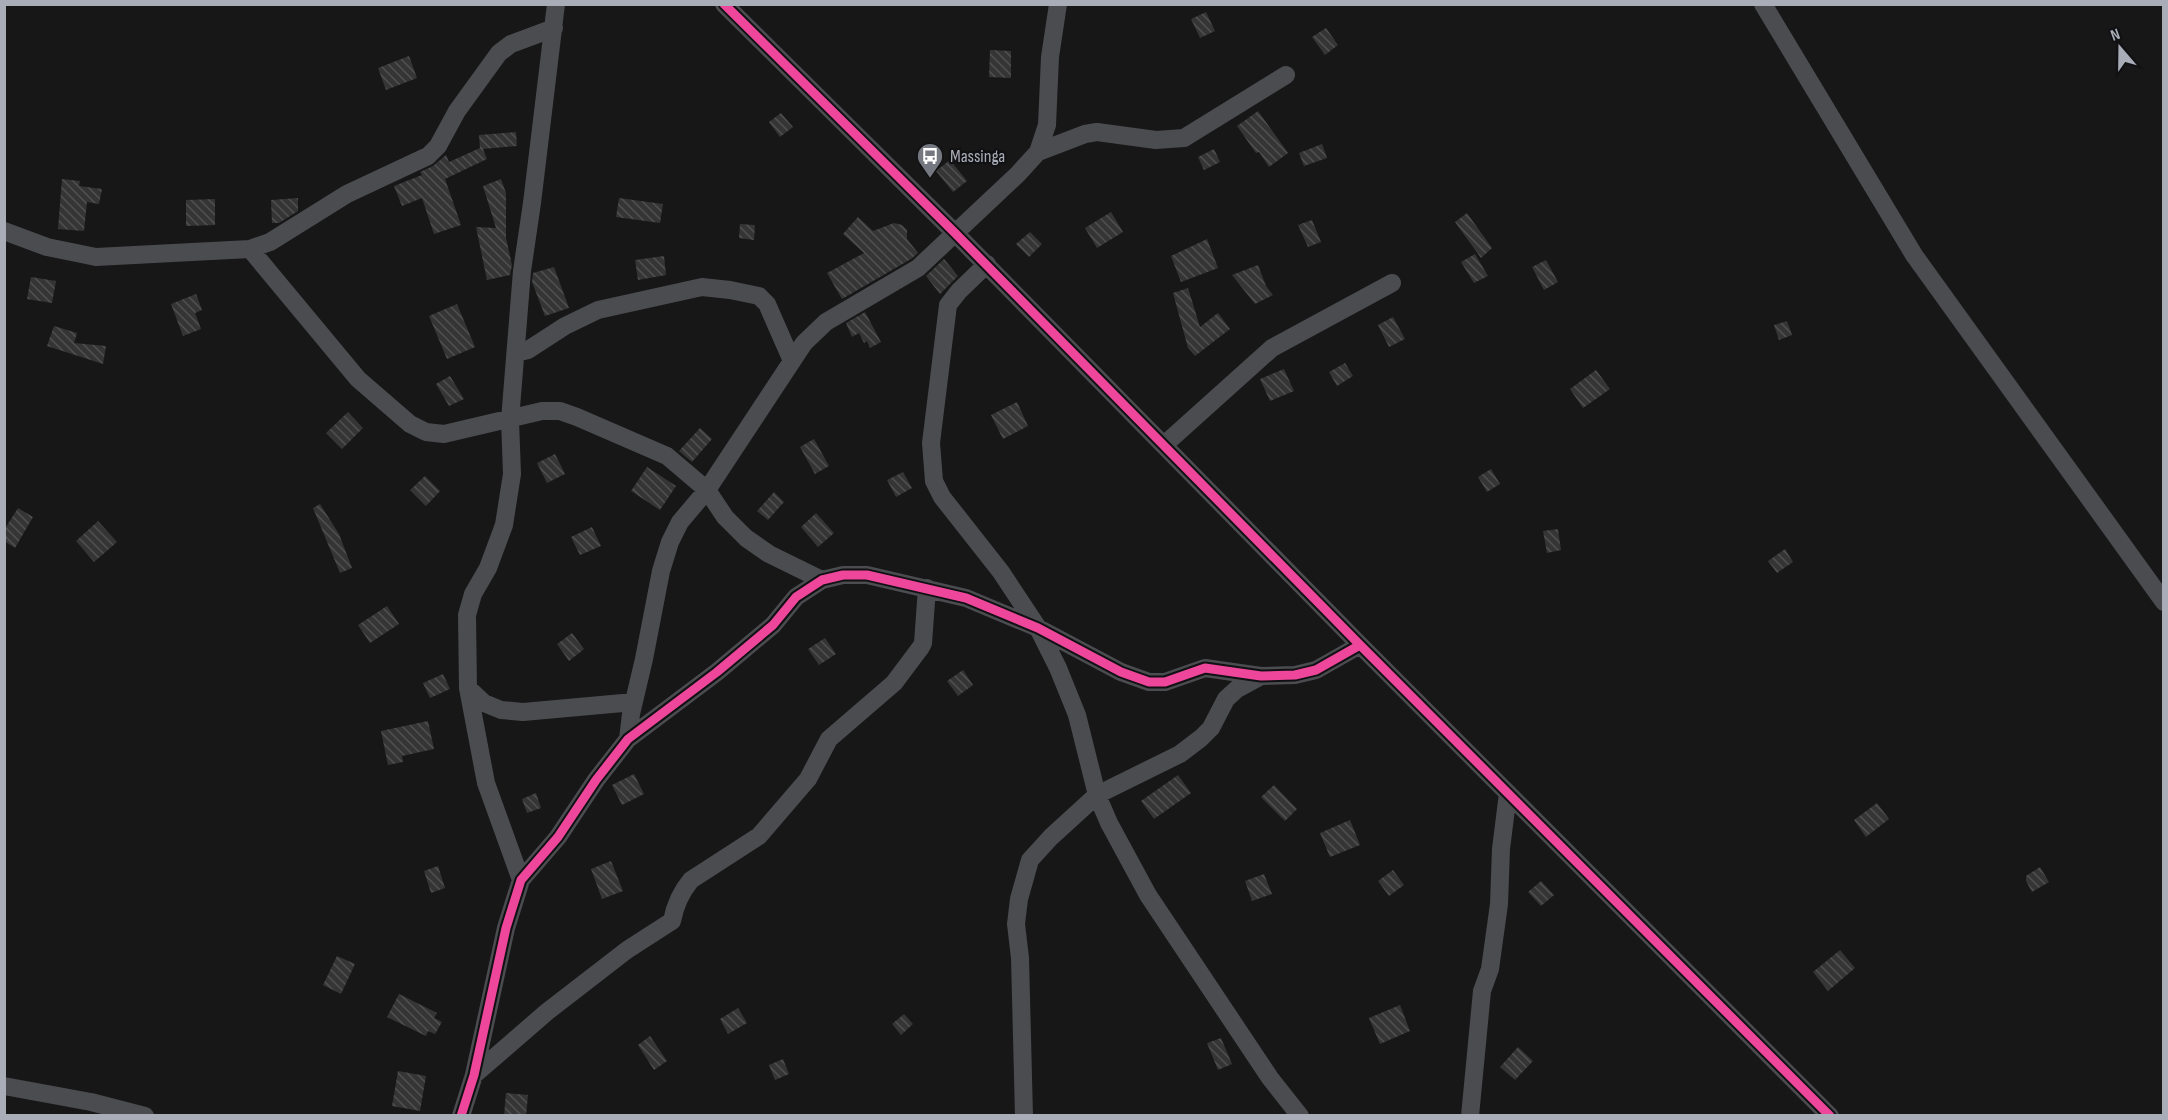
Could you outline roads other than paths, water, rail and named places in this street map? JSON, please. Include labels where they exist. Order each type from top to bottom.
[{"type":"street","points":[[521,880],[486,783],[468,688],[467,615],[473,594],[488,568],[504,525],[512,474],[510,420],[522,271],[556,4]]},
{"type":"street","points":[[724,4],[987,264],[1360,645],[1830,1116]]},
{"type":"street","points":[[628,739],[662,571],[670,542],[681,522],[707,490],[804,343],[826,322],[918,268],[1018,174],[1038,152],[1047,125],[1050,57],[1058,4]]},
{"type":"street","points":[[1763,4],[1914,255],[2163,602]]},
{"type":"street","points":[[4,231],[47,247],[96,257],[250,249],[270,242],[347,194],[428,156],[438,146],[457,111],[499,53],[511,44],[554,28]]},
{"type":"street","points":[[1038,152],[1085,134],[1097,132],[1156,140],[1184,138],[1286,75]]},
{"type":"street","points":[[250,249],[358,379],[410,424],[426,432],[444,434],[542,411],[560,411],[667,456],[707,490],[725,517],[746,538],[769,554],[822,580]]},
{"type":"street","points":[[987,264],[948,305],[931,443],[934,481],[942,497],[1001,572],[1038,628],[1077,715],[1098,795],[1109,823],[1148,895],[1270,1078],[1300,1116]]},
{"type":"street","points":[[1164,445],[1272,348],[1392,283]]},
{"type":"street","points":[[516,353],[528,350],[565,326],[598,309],[702,287],[730,290],[759,297],[767,304],[792,361]]},
{"type":"street","points":[[461,1116],[474,1075],[506,928],[521,880],[558,837],[596,780],[628,739],[717,672],[773,625],[796,597],[822,580],[843,575],[867,575],[966,598],[1038,628],[1121,672],[1149,682],[1165,682],[1204,668],[1261,676],[1295,675],[1316,670],[1360,645]]},
{"type":"street","points":[[474,1075],[548,1011],[627,950],[668,925],[672,921],[683,890],[691,880],[759,836],[808,779],[829,740],[894,682],[921,647],[927,588]]},
{"type":"street","points":[[1024,1116],[1020,958],[1016,924],[1019,899],[1030,860],[1051,837],[1098,795],[1180,754],[1201,738],[1211,728],[1226,699],[1237,689],[1261,676]]},
{"type":"street","points":[[468,688],[484,703],[501,710],[523,712],[634,702]]},
{"type":"street","points":[[1470,1116],[1482,991],[1490,969],[1499,904],[1501,849],[1508,793]]},
{"type":"street","points":[[4,1086],[91,1102],[145,1116]]},
{"type":"place","name":"Massinga","points":[[930,179]]}]
